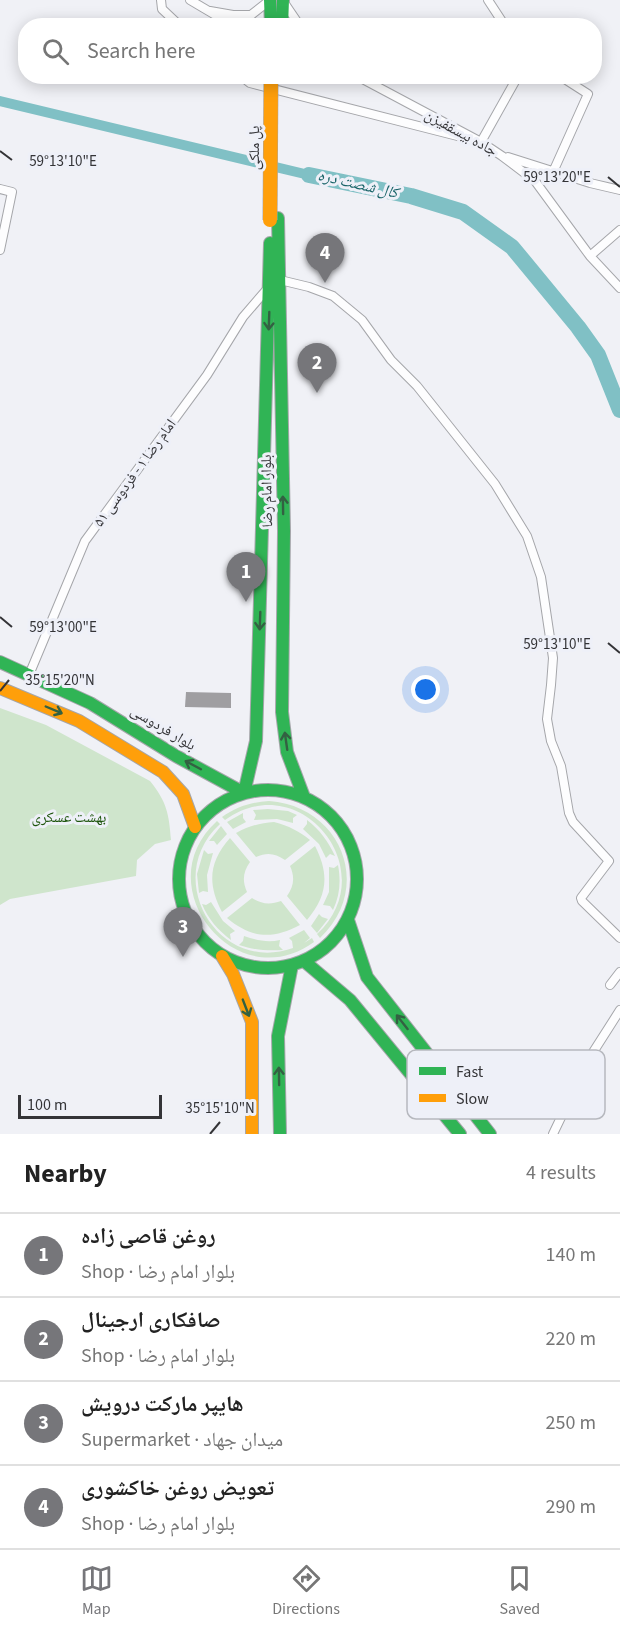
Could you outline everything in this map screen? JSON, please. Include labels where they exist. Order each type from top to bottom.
[{"type":"main road","points":[[273,18],[277,0]]},
{"type":"main road","points":[[277,0],[280,18]]},
{"type":"main road","name":"پل ملکی","points":[[271,84],[274,219]]},
{"type":"main road","name":"پل ملکی","points":[[274,219],[279,84]]},
{"type":"main road","name":"بلوار امام رضا","points":[[274,219],[284,531],[282,712],[287,752],[304,797]]},
{"type":"main road","name":"بلوار امام رضا","points":[[244,793],[256,741],[275,283]]},
{"type":"main road","points":[[263,531],[284,531]]},
{"type":"main road","name":"بلوار فردوسی","points":[[0,662],[90,703],[176,756],[244,793]]},
{"type":"main road","points":[[0,688],[79,721],[163,772],[183,794],[195,827]]},
{"type":"main road","points":[[256,790],[275,790],[304,797],[325,809],[334,818],[345,832],[353,849],[358,885],[348,920],[334,940],[315,956],[298,963],[280,968],[256,968],[222,956],[195,931],[181,897],[179,879],[181,861],[189,838],[195,827],[212,809],[244,793],[256,790]]},
{"type":"main road","points":[[348,920],[367,977],[424,1050]]},
{"type":"main road","points":[[222,956],[233,974],[252,1022],[252,1134]]},
{"type":"main road","points":[[280,1134],[278,1036],[298,963]]},
{"type":"main road","points":[[298,963],[350,1000],[407,1069]]},
{"type":"main road","points":[[448,1119],[460,1134]]},
{"type":"main road","points":[[478,1119],[490,1134]]},
{"type":"street","points":[[161,0],[162,9],[172,18]]},
{"type":"street","points":[[190,0],[221,18]]},
{"type":"street","points":[[210,0],[210,11]]},
{"type":"street","points":[[210,11],[250,15],[277,0],[293,18]]},
{"type":"street","points":[[488,0],[500,18]]},
{"type":"street","points":[[254,84],[481,142],[514,84]]},
{"type":"street","name":"جاده بیسقفیزن","points":[[372,84],[481,142],[536,181],[590,256],[620,288]]},
{"type":"street","points":[[553,172],[588,94],[572,84]]},
{"type":"street","points":[[502,156],[620,190]]},
{"type":"street","points":[[0,189],[12,192],[0,250]]},
{"type":"street","points":[[590,256],[620,230]]},
{"type":"street","points":[[275,283],[309,287],[333,296],[362,320],[391,360],[417,386],[495,484],[527,536],[541,577],[553,658],[547,719],[551,741],[561,766],[569,813],[573,822],[609,861],[581,898],[620,938]]},
{"type":"street","name":"امام رضا ۱ - فردوسی ۵۱","points":[[29,675],[85,541],[207,375],[243,317],[275,283]]},
{"type":"street","points":[[610,985],[620,972]]},
{"type":"street","points":[[594,1050],[620,1010]]},
{"type":"street","points":[[553,1134],[560,1119]]},
{"type":"green space","name":"بهشت عسکری","points":[[0,708],[46,725],[150,781],[166,809],[171,840],[155,844],[137,860],[136,876],[10,899],[0,905]]},
{"type":"green space","points":[[269,801],[294,806],[315,817],[331,833],[342,852],[347,874],[345,896],[336,918],[320,938],[317,934],[336,909],[342,882],[338,856],[325,833],[305,816],[281,806],[253,807],[225,820],[222,817],[244,806]]},
{"type":"green space","points":[[253,810],[288,811],[297,815],[293,818],[293,823],[277,819],[254,820],[256,815]]},
{"type":"green space","points":[[243,813],[246,822],[233,829],[227,822]]},
{"type":"green space","points":[[307,820],[330,845],[335,856],[330,854],[326,858],[319,844],[303,829]]},
{"type":"green space","points":[[217,821],[220,824],[203,846],[196,870],[197,894],[206,916],[221,935],[242,948],[266,953],[293,948],[289,938],[304,930],[310,938],[304,943],[312,938],[314,942],[284,956],[256,956],[230,946],[209,927],[195,903],[191,875],[197,847]]},
{"type":"green space","points":[[274,822],[294,829],[310,840],[285,860],[271,854],[256,857],[236,833],[255,825]]},
{"type":"green space","points":[[221,826],[227,834],[217,845],[214,841],[209,841]]},
{"type":"green space","points":[[230,838],[250,862],[244,877],[247,892],[222,912],[214,892],[212,873],[218,856]]},
{"type":"green space","points":[[315,846],[323,866],[324,885],[319,902],[307,920],[287,896],[293,881],[290,866]]},
{"type":"green space","points":[[204,850],[208,854],[213,853],[207,875],[208,892],[199,893],[197,874]]},
{"type":"green space","points":[[338,865],[339,888],[333,910],[330,906],[323,905],[329,892],[329,867],[334,868]]},
{"type":"green space","points":[[252,898],[266,903],[281,901],[300,925],[280,933],[262,935],[245,930],[227,918]]},
{"type":"green space","points":[[211,902],[223,921],[235,931],[230,934],[231,940],[207,915],[202,904],[206,905]]},
{"type":"green space","points":[[319,914],[328,919],[317,933],[311,926]]},
{"type":"green space","points":[[244,936],[262,941],[280,940],[279,946],[283,950],[261,950],[239,945]]},
{"type":"building","points":[[186,692],[231,693],[231,708],[185,707]]},
{"type":"waterway","name":"کال شصت دره","points":[[0,101],[309,175]]},
{"type":"waterway","name":"کال شصت دره","points":[[309,175],[411,196],[463,212],[512,247],[598,355],[620,410]]},
{"type":"traffic: fast","points":[[270,0],[271,18]]},
{"type":"traffic: fast","points":[[282,18],[283,0]]},
{"type":"traffic: fast","points":[[278,218],[284,531],[282,712],[287,752],[304,797]]},
{"type":"traffic: fast","points":[[244,793],[256,741],[270,243]]},
{"type":"traffic: fast","points":[[0,662],[90,703],[176,756],[244,793]]},
{"type":"traffic: fast","points":[[268,790],[285,791],[302,796],[331,816],[351,845],[356,862],[357,879],[356,896],[351,913],[331,942],[302,962],[285,967],[268,968],[251,967],[234,962],[205,942],[185,913],[180,896],[179,879],[180,862],[185,845],[205,816],[234,796],[251,791],[268,790]]},
{"type":"traffic: fast","points":[[348,920],[367,977],[424,1050]]},
{"type":"traffic: fast","points":[[304,961],[350,1000],[407,1069]]},
{"type":"traffic: fast","points":[[280,1134],[278,1036],[292,965]]},
{"type":"traffic: fast","points":[[448,1119],[460,1134]]},
{"type":"traffic: fast","points":[[478,1119],[490,1134]]},
{"type":"traffic: slow","points":[[270,220],[271,84]]},
{"type":"traffic: slow","points":[[0,688],[79,721],[163,772],[183,794],[195,827]]},
{"type":"traffic: slow","points":[[222,956],[233,974],[252,1022],[252,1134]]},
{"type":"place","name":"تعویض روغن خاکشوری","points":[[325,283]]},
{"type":"place","name":"صافکاری ارجینال","points":[[317,393]]},
{"type":"place","name":"روغن قاصی زاده","points":[[246,602]]},
{"type":"place","name":"هایپر مارکت درویش","points":[[183,957]]}]
